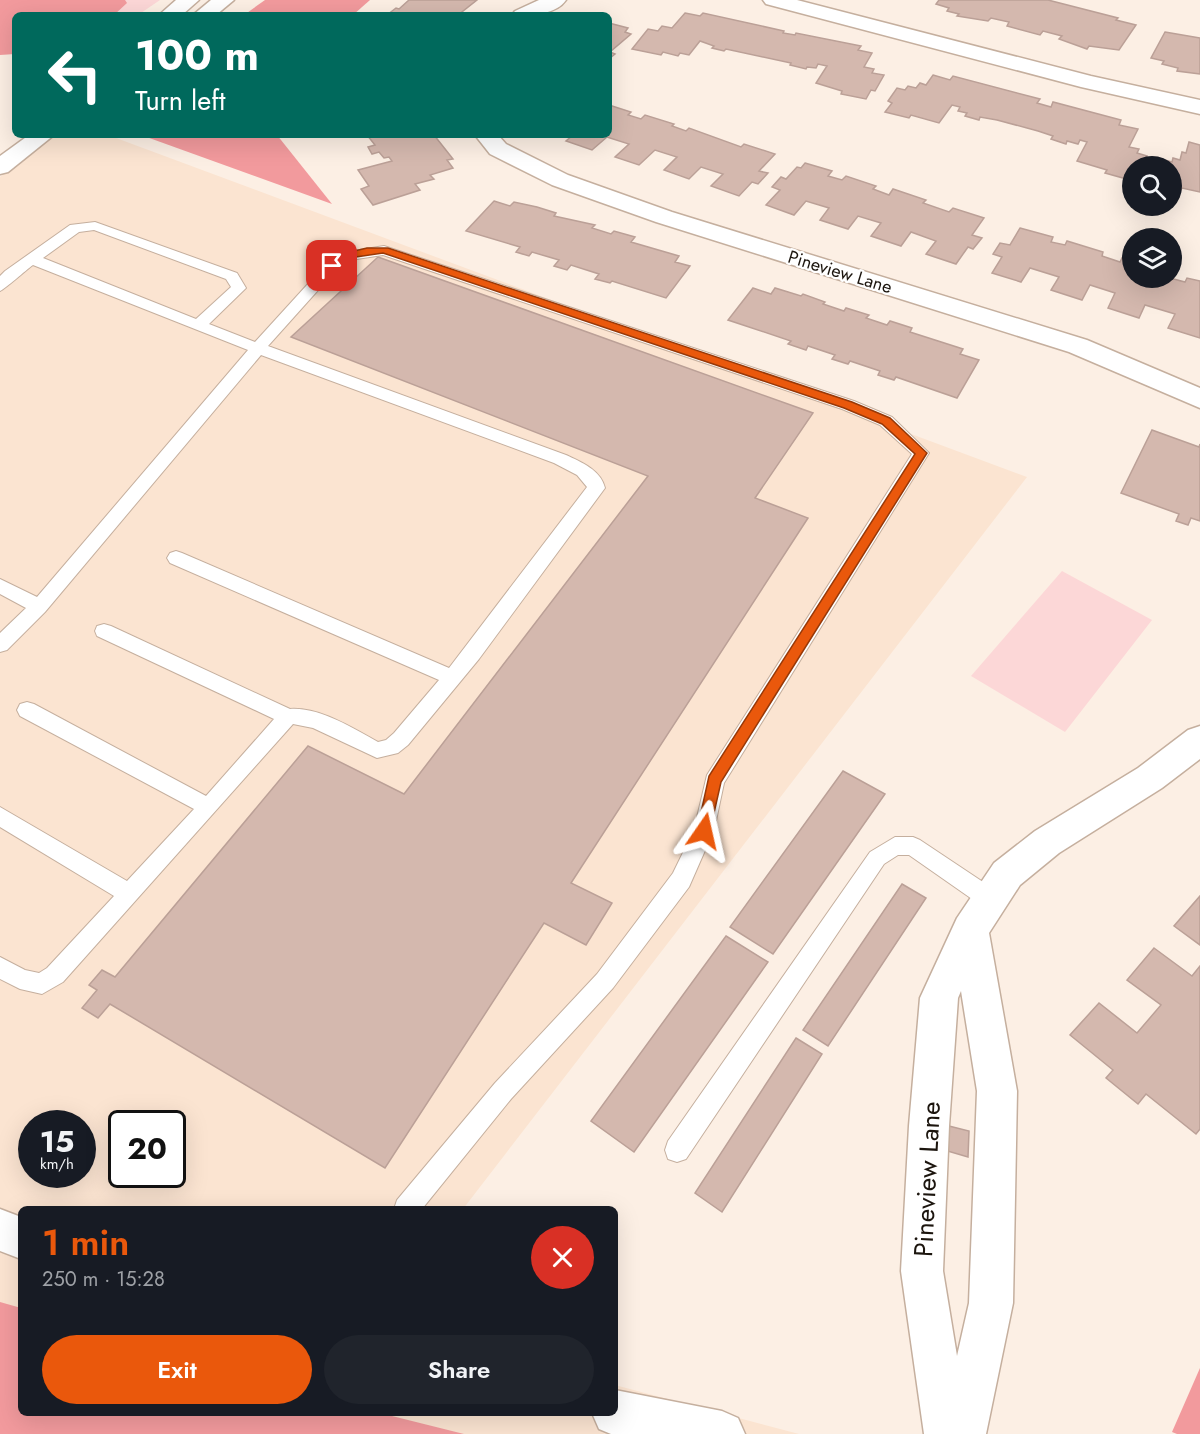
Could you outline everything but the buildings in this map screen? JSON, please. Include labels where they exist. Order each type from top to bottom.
[{"type":"street","points":[[173,12],[189,0]]},
{"type":"street","points":[[207,12],[224,0]]},
{"type":"street","points":[[529,12],[556,0]]},
{"type":"street","points":[[773,0],[1089,82],[1200,107]]},
{"type":"street","points":[[0,141],[12,131]]},
{"type":"street","points":[[0,166],[39,138]]},
{"type":"street","name":"Pineview Lane","points":[[489,138],[498,149],[560,180],[664,217],[1078,346],[1200,399]]},
{"type":"street","name":"Pineview Lane","points":[[946,1434],[922,1270],[929,1126],[939,998],[980,914],[1007,874],[1047,842],[1150,778],[1200,740]]},
{"type":"street","points":[[963,1434],[992,1303],[997,1091],[980,914]]},
{"type":"street","points":[[0,1230],[18,1237]]},
{"type":"street","points":[[618,1414],[722,1434]]},
{"type":"lane","points":[[0,286],[10,274],[75,228],[95,226],[232,276],[239,288],[198,326]]},
{"type":"lane","points":[[0,645],[39,607],[258,348],[332,266],[346,256],[367,251],[384,250],[848,405],[886,421],[921,453],[714,781],[704,831],[681,880],[605,981],[503,1091],[408,1206]]},
{"type":"lane","points":[[0,967],[20,979],[42,984],[55,975],[288,717],[295,715],[323,724],[377,750],[391,747],[401,739],[452,678],[596,488],[595,482],[583,471],[560,459],[198,326],[32,259]]},
{"type":"lane","points":[[176,558],[452,678]]},
{"type":"lane","points":[[0,586],[39,607]]},
{"type":"lane","points":[[104,631],[288,717]]},
{"type":"lane","points":[[27,710],[209,807]]},
{"type":"lane","points":[[0,816],[130,894]]},
{"type":"lane","points":[[677,1150],[877,858],[895,846],[913,846],[980,914]]},
{"type":"shaded area","points":[[0,0],[160,0],[142,12],[117,12],[75,1],[28,12],[12,12]]},
{"type":"shaded area","points":[[0,0],[125,0],[127,3],[117,12],[12,12],[12,54],[0,55]]},
{"type":"shaded area","points":[[265,0],[370,0],[356,12],[248,12]]},
{"type":"shaded area","points":[[44,138],[116,138],[1027,477],[465,1206],[18,1206],[18,1416],[618,1416],[618,1386],[799,1434],[0,1434],[0,177]]},
{"type":"shaded area","points":[[149,138],[279,138],[332,204]]},
{"type":"shaded area","points":[[1062,571],[1152,620],[1065,732],[971,676]]},
{"type":"shaded area","points":[[0,1302],[18,1307],[18,1416],[392,1416],[464,1434],[0,1434]]},
{"type":"shaded area","points":[[1200,1368],[1200,1434],[1177,1434],[1172,1432]]},
{"type":"route","points":[[332,266],[346,256],[384,250],[848,405],[886,421],[921,453],[714,781],[704,831]]}]
